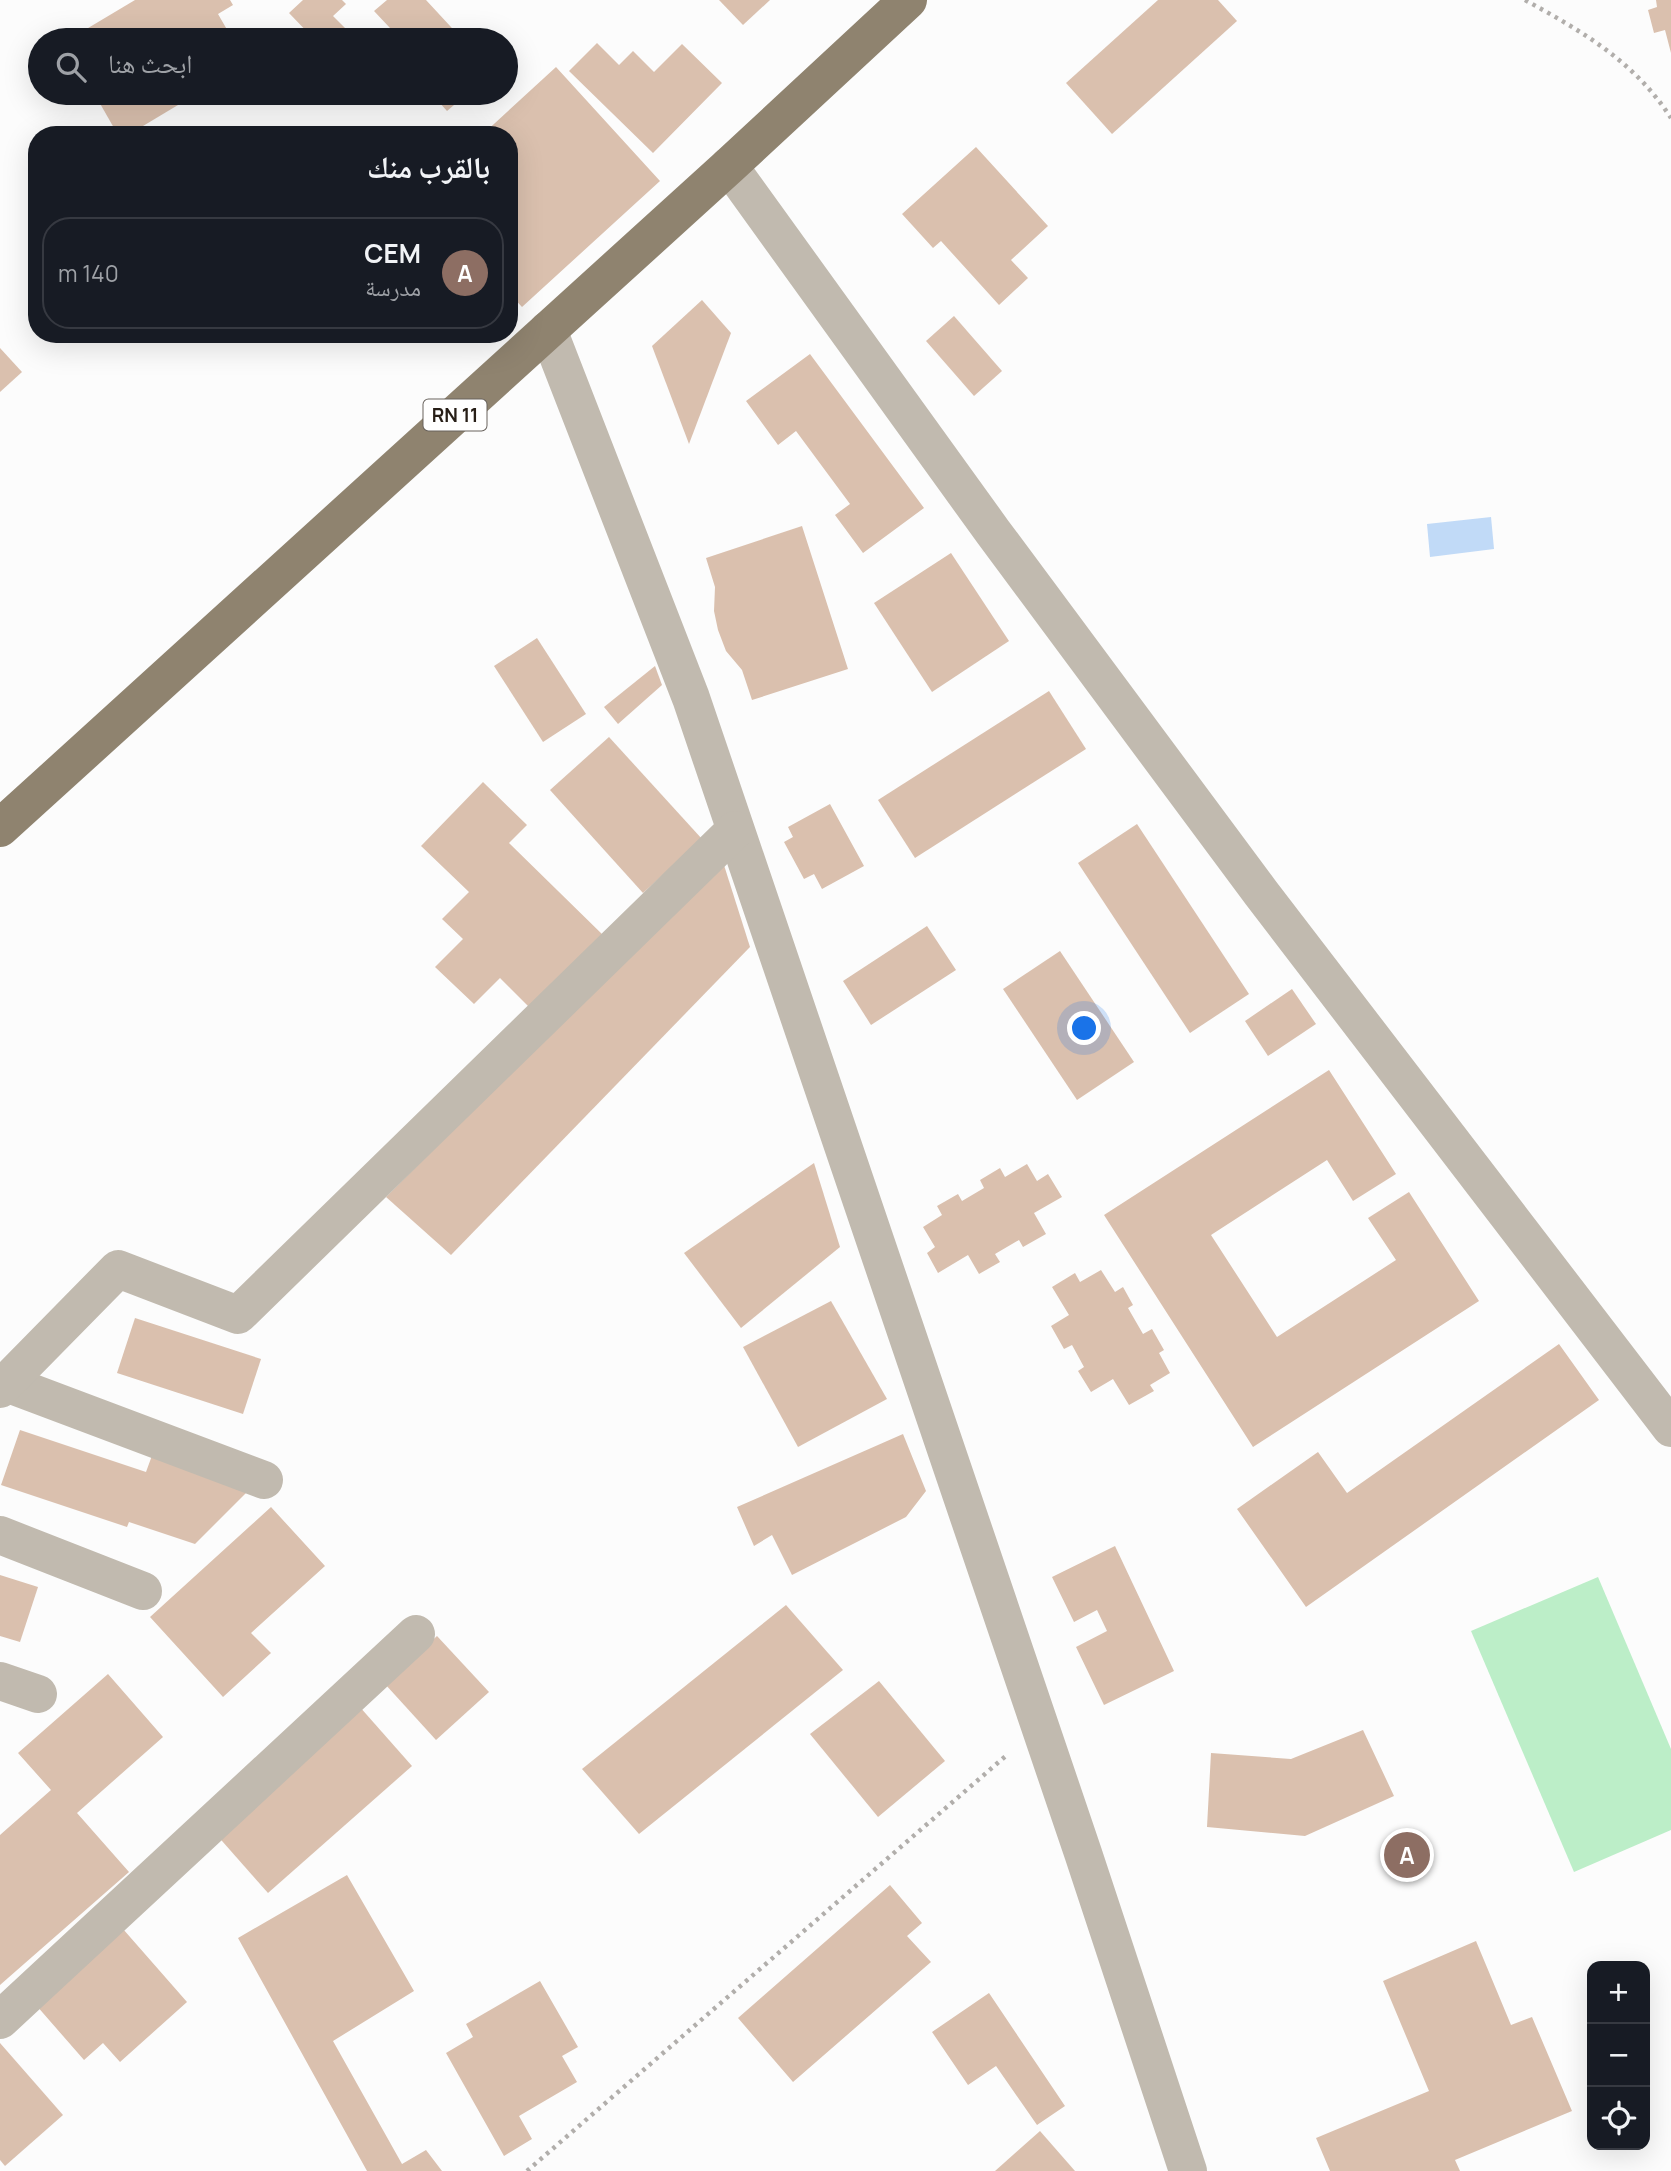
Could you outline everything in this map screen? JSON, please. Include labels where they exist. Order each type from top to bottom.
[{"type":"main road","name":"RN 11","points":[[0,828],[908,0]]},
{"type":"street","points":[[729,166],[993,532],[1261,893],[1671,1428]]},
{"type":"street","points":[[548,330],[691,698],[1188,2171]]},
{"type":"street","points":[[264,1480],[3,1386],[118,1269],[238,1315],[735,830]]},
{"type":"street","points":[[0,1535],[143,1591]]},
{"type":"street","points":[[0,2020],[416,1634]]},
{"type":"street","points":[[0,1681],[38,1695]]},
{"type":"path","points":[[1525,0],[1607,48],[1633,72],[1671,118]]},
{"type":"path","points":[[527,2171],[1040,1726]]},
{"type":"green space","points":[[1598,1577],[1671,1749],[1671,1830],[1574,1872],[1471,1631]]},
{"type":"water","points":[[1491,517],[1494,549],[1430,557],[1427,524]]},
{"type":"building","points":[[135,0],[230,0],[233,5],[218,14],[226,28],[88,28]]},
{"type":"building","points":[[303,0],[342,0],[346,4],[333,16],[345,28],[303,28],[289,13]]},
{"type":"building","points":[[387,0],[426,0],[452,28],[390,28],[374,11]]},
{"type":"building","points":[[719,0],[770,0],[743,25]]},
{"type":"building","points":[[1158,0],[1218,0],[1237,21],[1112,134],[1066,83]]},
{"type":"building","points":[[1656,0],[1671,0],[1671,53],[1665,30],[1654,33],[1648,10],[1657,7]]},
{"type":"building","points":[[597,43],[619,65],[633,51],[654,72],[682,44],[722,83],[653,153],[569,71]]},
{"type":"building","points":[[556,67],[660,181],[522,307],[518,303],[518,126],[492,126],[518,105],[518,102]]},
{"type":"building","points":[[101,105],[178,105],[143,126],[113,126]]},
{"type":"building","points":[[442,105],[454,105],[447,111]]},
{"type":"building","points":[[976,147],[1048,226],[1011,260],[1028,278],[999,305],[941,241],[933,248],[902,214]]},
{"type":"building","points":[[702,300],[731,333],[689,444],[652,346]]},
{"type":"building","points":[[954,316],[1002,371],[974,396],[926,341]]},
{"type":"building","points":[[0,348],[22,372],[0,392]]},
{"type":"building","points":[[810,354],[924,508],[863,553],[835,515],[850,504],[796,431],[778,445],[746,401]]},
{"type":"building","points":[[802,526],[848,669],[752,700],[742,670],[726,651],[718,630],[714,611],[715,587],[706,558]]},
{"type":"building","points":[[951,553],[1009,641],[932,692],[874,603]]},
{"type":"building","points":[[537,638],[586,714],[543,742],[494,666]]},
{"type":"building","points":[[655,666],[662,685],[618,724],[604,707]]},
{"type":"building","points":[[1049,691],[1086,749],[915,858],[878,800]]},
{"type":"building","points":[[609,737],[702,839],[643,893],[550,790]]},
{"type":"building","points":[[483,782],[527,825],[509,843],[605,937],[533,1011],[500,978],[474,1004],[435,967],[463,939],[442,919],[469,892],[421,846]]},
{"type":"building","points":[[830,804],[864,866],[822,889],[814,874],[804,879],[784,842],[793,837],[788,827]]},
{"type":"building","points":[[1137,824],[1249,994],[1190,1033],[1078,863]]},
{"type":"building","points":[[723,862],[750,947],[451,1255],[386,1197]]},
{"type":"building","points":[[927,926],[956,970],[871,1025],[843,981]]},
{"type":"building","points":[[1060,951],[1134,1062],[1077,1100],[1003,989]]},
{"type":"building","points":[[1292,989],[1316,1024],[1268,1056],[1245,1021]]},
{"type":"building","points":[[1329,1070],[1396,1174],[1353,1201],[1327,1160],[1211,1235],[1277,1337],[1396,1260],[1368,1218],[1409,1192],[1479,1301],[1253,1447],[1104,1215]]},
{"type":"building","points":[[814,1163],[840,1247],[741,1328],[684,1253]]},
{"type":"building","points":[[1027,1164],[1037,1181],[1048,1174],[1062,1197],[1034,1213],[1046,1234],[1023,1247],[1019,1240],[995,1254],[1000,1262],[979,1274],[968,1255],[938,1273],[927,1253],[935,1247],[923,1227],[942,1215],[937,1206],[958,1194],[962,1201],[984,1188],[980,1180],[1000,1168],[1005,1177]]},
{"type":"building","points":[[1101,1270],[1115,1292],[1123,1287],[1133,1305],[1128,1308],[1143,1334],[1152,1329],[1164,1350],[1159,1353],[1170,1373],[1150,1385],[1154,1391],[1129,1405],[1113,1379],[1091,1392],[1078,1371],[1084,1367],[1072,1345],[1064,1349],[1051,1326],[1069,1315],[1052,1287],[1075,1273],[1080,1282]]},
{"type":"building","points":[[831,1301],[887,1399],[798,1447],[743,1347]]},
{"type":"building","points":[[135,1318],[261,1359],[243,1414],[117,1373]]},
{"type":"building","points":[[1559,1344],[1599,1400],[1306,1607],[1237,1509],[1318,1452],[1347,1493]]},
{"type":"building","points":[[20,1430],[146,1472],[154,1450],[252,1487],[195,1544],[129,1522],[127,1527],[1,1485]]},
{"type":"building","points":[[903,1434],[926,1491],[906,1517],[792,1575],[772,1535],[754,1546],[737,1507]]},
{"type":"building","points":[[271,1507],[325,1566],[251,1633],[271,1653],[223,1697],[150,1617]]},
{"type":"building","points":[[1115,1546],[1174,1671],[1104,1705],[1076,1647],[1107,1631],[1097,1610],[1074,1622],[1052,1577]]},
{"type":"building","points":[[0,1575],[38,1587],[20,1642],[0,1636]]},
{"type":"building","points":[[786,1605],[843,1670],[639,1834],[582,1769]]},
{"type":"building","points":[[437,1636],[489,1692],[436,1740],[385,1684]]},
{"type":"building","points":[[108,1674],[163,1737],[77,1813],[129,1872],[0,1985],[0,1835],[51,1790],[18,1753]]},
{"type":"building","points":[[879,1681],[945,1761],[878,1817],[810,1734]]},
{"type":"building","points":[[359,1706],[412,1766],[268,1893],[215,1833]]},
{"type":"building","points":[[1363,1730],[1394,1796],[1305,1836],[1207,1827],[1211,1753],[1291,1759]]},
{"type":"building","points":[[347,1875],[414,1991],[333,2041],[402,2164],[426,2150],[442,2171],[367,2171],[238,1938]]},
{"type":"building","points":[[890,1885],[922,1923],[907,1936],[931,1962],[793,2082],[738,2018]]},
{"type":"building","points":[[123,1929],[187,2002],[120,2062],[103,2043],[84,2060],[36,2005]]},
{"type":"building","points":[[1476,1941],[1511,2025],[1532,2017],[1572,2111],[1455,2160],[1460,2171],[1330,2171],[1316,2138],[1429,2091],[1383,1981]]},
{"type":"building","points":[[540,1981],[578,2047],[562,2056],[577,2082],[519,2116],[532,2139],[504,2156],[446,2053],[473,2037],[466,2024]]},
{"type":"building","points":[[989,1993],[1065,2106],[1037,2125],[996,2066],[968,2085],[932,2032]]},
{"type":"building","points":[[0,2043],[63,2115],[5,2166],[0,2160]]},
{"type":"building","points":[[1040,2131],[1075,2171],[995,2171]]},
{"type":"place","name":"CEM","points":[[1407,1855]]}]
